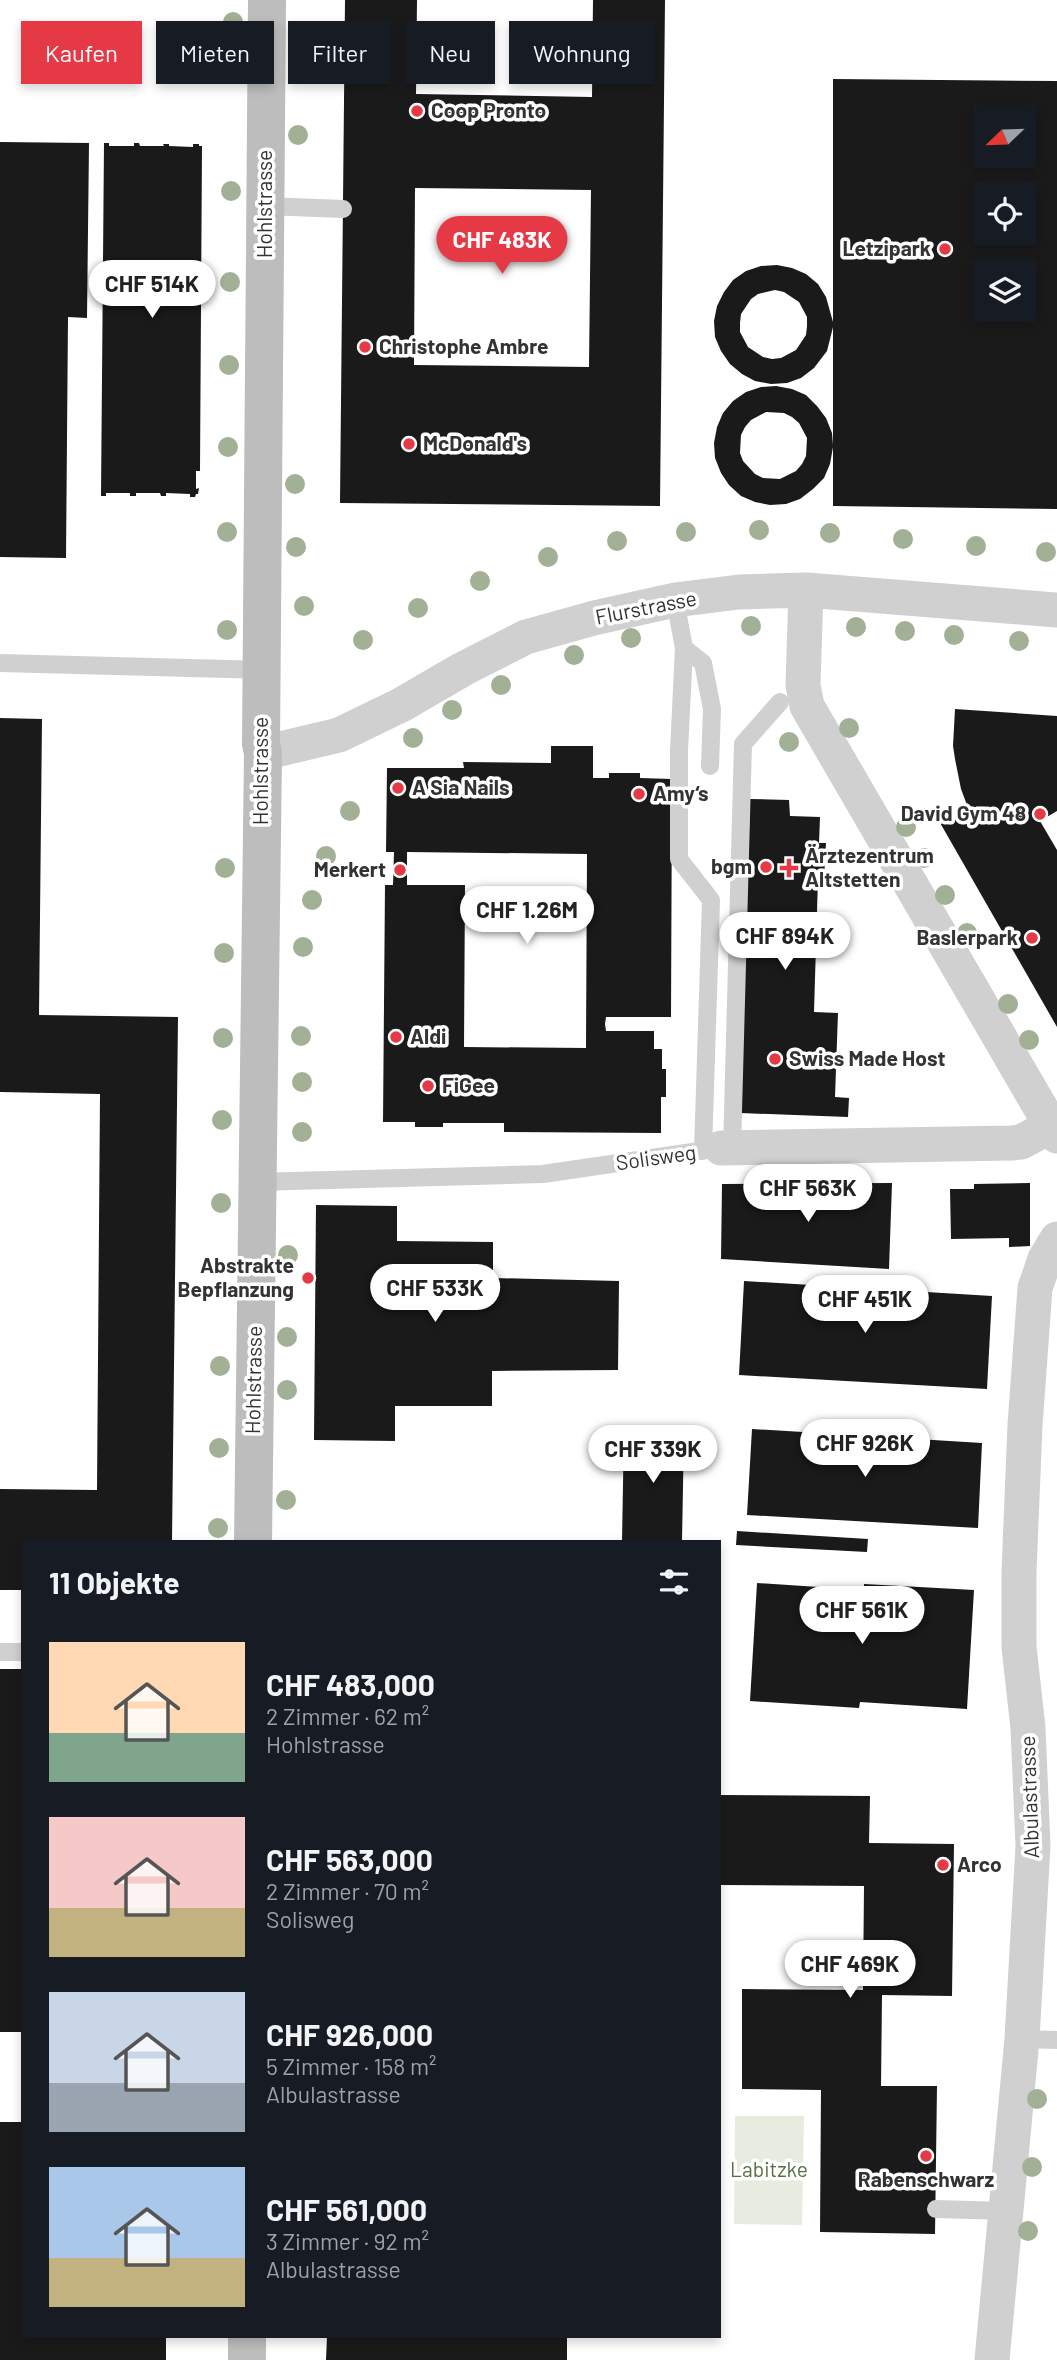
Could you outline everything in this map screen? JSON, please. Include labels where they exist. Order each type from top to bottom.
[{"type":"street","name":"Hohlstrasse","points":[[253,1540],[263,753],[261,670],[267,0]]},
{"type":"street","name":"Flurstrasse","points":[[263,753],[339,735],[401,705],[526,637],[675,600],[739,592],[806,590],[1057,610]]},
{"type":"street","points":[[806,590],[803,685],[810,712],[1054,1131]]},
{"type":"street","name":"Solisweg","points":[[719,1149],[1011,1143],[1054,1131]]},
{"type":"street","name":"Albulastrasse","points":[[992,2360],[1022,2039],[1034,1846],[1028,1728],[1019,1647],[1018,1572],[1024,1438],[1035,1288],[1045,1259],[1057,1239]]},
{"type":"street","points":[[247,2338],[247,2360]]},
{"type":"lane","points":[[265,206],[343,209]]},
{"type":"lane","points":[[675,600],[684,648],[679,751],[679,859],[711,900],[719,1149]]},
{"type":"lane","points":[[684,648],[703,663],[712,709],[710,766]]},
{"type":"lane","points":[[0,663],[261,670]]},
{"type":"lane","points":[[719,1149],[743,744],[780,702]]},
{"type":"lane","name":"Solisweg","points":[[256,1182],[543,1174],[719,1149]]},
{"type":"lane","points":[[0,1652],[21,1652]]},
{"type":"lane","points":[[1022,2039],[1057,2040]]},
{"type":"lane","points":[[936,2210],[1006,2211]]},
{"type":"green space","name":"Labitzke","points":[[735,2116],[804,2116],[802,2225],[734,2224]]},
{"type":"building","points":[[345,0],[417,0],[417,21],[405,21],[405,84],[416,84],[416,94],[592,97],[592,84],[655,84],[655,21],[593,21],[593,0],[665,0],[660,506],[340,503],[344,84],[391,84],[391,21],[345,21]],"holes":[[[415,188],[591,190],[589,367],[414,365]]]},
{"type":"building","name":"Letzipark","points":[[833,79],[1057,81],[1057,509],[833,506],[833,447],[824,478],[800,499],[786,504],[770,505],[741,496],[729,485],[715,458],[714,443],[723,413],[733,401],[746,392],[776,386],[806,395],[826,418],[833,445],[833,327],[827,351],[814,368],[801,378],[787,383],[755,381],[730,364],[715,337],[717,306],[724,292],[733,280],[746,271],[777,265],[806,274],[818,284],[826,297],[833,322]],"holes":[[[775,290],[784,292],[799,302],[807,317],[806,335],[796,350],[781,358],[763,357],[748,347],[740,332],[741,314],[758,294]],[[766,412],[784,413],[799,423],[807,438],[806,456],[796,471],[780,479],[763,478],[755,474],[743,461],[740,453],[741,435],[751,420]]]},
{"type":"building","points":[[0,142],[89,143],[87,318],[68,317],[66,558],[0,557]]},
{"type":"building","points":[[104,143],[109,143],[109,146],[134,146],[134,143],[139,143],[140,146],[202,146],[200,471],[196,471],[196,489],[199,488],[195,497],[190,497],[190,494],[166,493],[166,496],[161,496],[160,493],[136,493],[136,496],[130,496],[130,493],[106,493],[106,496],[101,496]]},
{"type":"building","name":"Baslerpark","points":[[955,709],[1057,716],[1057,811],[1040,821],[1057,850],[1057,1027],[939,821],[967,805],[961,789],[953,746]]},
{"type":"building","points":[[0,718],[42,719],[39,1015],[178,1017],[172,1540],[21,1540],[21,1590],[0,1590],[0,1489],[97,1490],[100,1094],[0,1092]]},
{"type":"building","points":[[551,746],[593,746],[593,778],[609,778],[609,773],[640,773],[640,778],[672,779],[671,1017],[606,1017],[605,1024],[606,1031],[654,1031],[654,1049],[662,1049],[662,1069],[666,1069],[666,1097],[661,1097],[661,1133],[504,1132],[504,1123],[443,1123],[443,1127],[415,1127],[415,1122],[383,1122],[385,885],[393,885],[394,852],[386,852],[387,768],[464,768],[463,762],[551,763]],"holes":[[[407,852],[587,854],[586,1048],[464,1047],[465,885],[407,885]]]},
{"type":"building","points":[[750,799],[789,800],[790,816],[820,817],[819,843],[826,843],[824,879],[818,878],[814,1012],[838,1013],[835,1097],[849,1098],[848,1117],[740,1113]]},
{"type":"building","points":[[892,1183],[889,1269],[721,1259],[722,1184]]},
{"type":"building","points":[[1030,1183],[1030,1246],[1009,1247],[1009,1238],[951,1239],[950,1189],[974,1189],[974,1184]]},
{"type":"building","points":[[316,1205],[397,1206],[397,1241],[493,1242],[493,1278],[619,1281],[618,1370],[492,1371],[492,1406],[395,1406],[395,1441],[314,1440]]},
{"type":"building","points":[[744,1281],[992,1296],[987,1389],[739,1375]]},
{"type":"building","points":[[624,1428],[684,1430],[682,1540],[622,1540]]},
{"type":"building","points":[[752,1429],[982,1443],[978,1528],[747,1515]]},
{"type":"building","points":[[737,1531],[868,1539],[867,1552],[736,1545]]},
{"type":"building","points":[[757,1583],[864,1590],[864,1584],[974,1590],[967,1709],[860,1702],[859,1708],[750,1701]]},
{"type":"building","points":[[0,1669],[21,1669],[21,2032],[0,2032]]},
{"type":"building","points":[[721,1795],[870,1796],[869,1843],[954,1844],[952,1996],[882,1995],[881,2086],[937,2086],[935,2234],[820,2232],[821,2090],[742,2089],[742,1989],[863,1990],[864,1886],[721,1885]]},
{"type":"building","points":[[0,2122],[21,2122],[21,2338],[166,2338],[166,2360],[0,2360]]},
{"type":"building","points":[[327,2338],[567,2338],[567,2360],[326,2360]]},
{"type":"place","name":"Coop Pronto","points":[[417,111]]},
{"type":"place","name":"Letzipark","points":[[945,249]]},
{"type":"place","name":"Christophe Ambre","points":[[365,347]]},
{"type":"place","name":"McDonald's","points":[[409,444]]},
{"type":"place","name":"A Sia Nails","points":[[398,788]]},
{"type":"place","name":"Amy‘s","points":[[639,794]]},
{"type":"place","name":"David Gym 48","points":[[1040,814]]},
{"type":"place","name":"bgm","points":[[766,867]]},
{"type":"place","name":"Ärztezentrum Altstetten","points":[[789,868]]},
{"type":"place","name":"Merkert","points":[[400,870]]},
{"type":"place","name":"Baslerpark","points":[[1032,938]]},
{"type":"place","name":"Aldi","points":[[396,1037]]},
{"type":"place","name":"Swiss Made Host","points":[[775,1059]]},
{"type":"place","name":"FiGee","points":[[428,1086]]},
{"type":"place","name":"Abstrakte Bepflanzung","points":[[308,1278]]},
{"type":"place","name":"Arco","points":[[943,1865]]},
{"type":"place","name":"Rabenschwarz","points":[[926,2156]]}]
